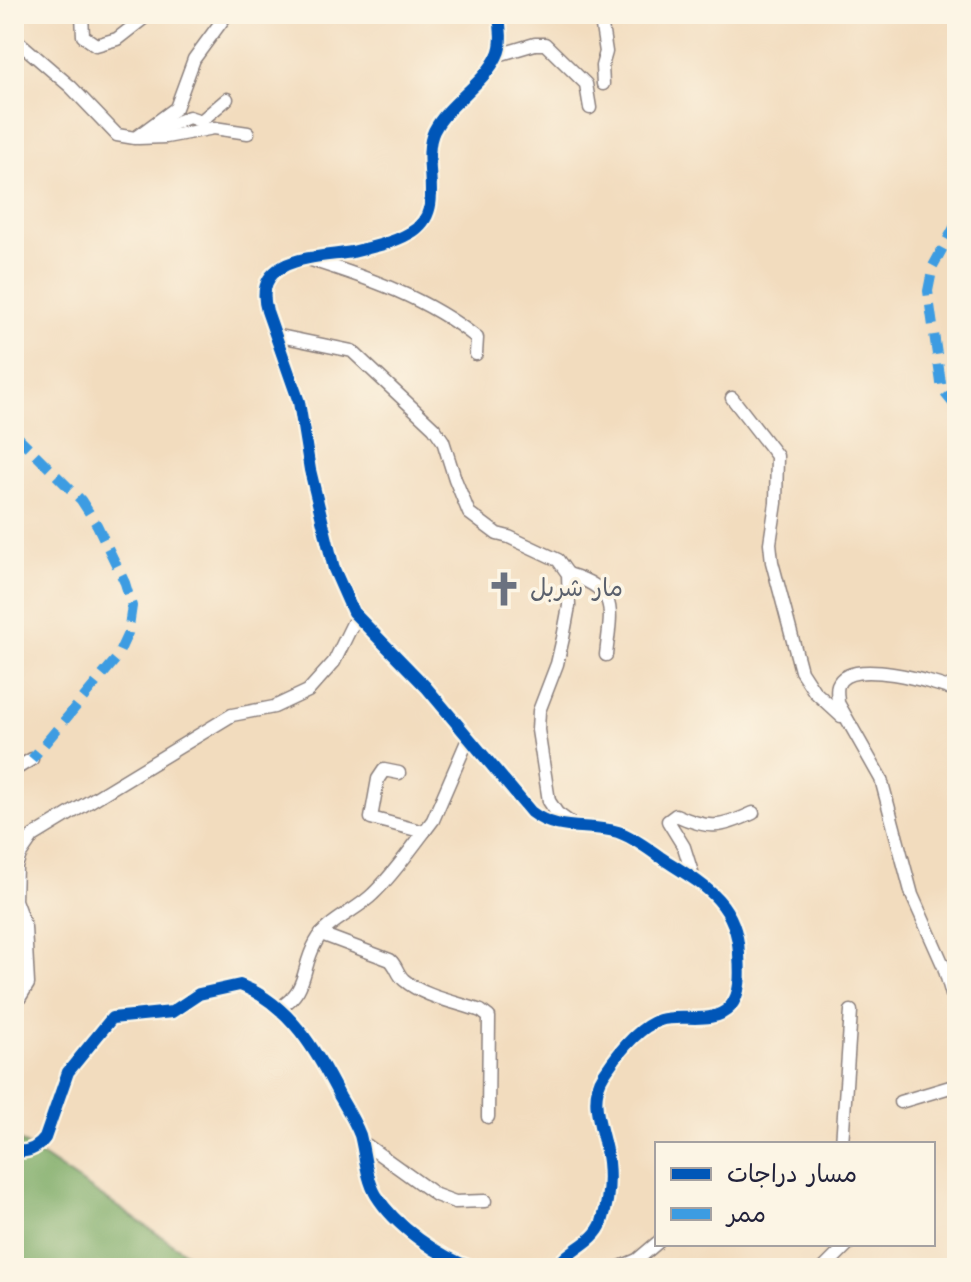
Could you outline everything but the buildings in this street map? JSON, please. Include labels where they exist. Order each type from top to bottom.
[{"type":"street","points":[[82,14],[83,36],[86,41],[96,45],[117,39],[149,14]]},
{"type":"street","points":[[135,138],[176,108],[194,59],[227,14]]},
{"type":"street","points":[[498,14],[498,55]]},
{"type":"street","points":[[586,84],[609,84],[602,66],[606,52],[600,14]]},
{"type":"street","points":[[14,38],[71,87],[117,135],[166,137],[214,128],[248,133]]},
{"type":"street","points":[[539,1268],[557,1267],[595,1235],[602,1222],[608,1196],[608,1162],[595,1096],[597,1085],[621,1053],[654,1023],[669,1018],[711,1017],[729,1008],[735,999],[740,975],[735,925],[722,903],[694,879],[623,834],[551,824],[531,812],[426,687],[356,617],[334,569],[310,470],[299,402],[265,304],[266,287],[278,269],[305,258],[373,246],[409,234],[418,227],[431,203],[429,149],[434,132],[498,55],[545,44],[586,84],[590,108]]},
{"type":"street","points":[[135,138],[189,117],[201,121],[227,99]]},
{"type":"street","points":[[305,258],[420,300],[477,338],[476,354]]},
{"type":"street","points":[[275,335],[352,351],[434,428],[443,441],[469,513],[497,534],[558,560],[568,574],[569,606],[563,638],[557,664],[539,711],[538,730],[549,801],[557,813],[578,827]]},
{"type":"street","points":[[732,398],[777,456],[776,503],[770,543],[772,562],[801,671],[814,691],[847,720]]},
{"type":"street","points":[[568,574],[591,581],[603,592],[611,607],[606,655]]},
{"type":"street","points":[[14,1007],[28,984],[25,927],[14,900],[20,855],[33,836],[232,715],[274,707],[308,691],[334,662],[356,617]]},
{"type":"street","points":[[957,691],[876,671],[852,672],[838,685],[838,703],[881,779],[912,895],[944,967],[957,1012]]},
{"type":"street","points":[[278,1009],[300,990],[314,945],[321,934],[373,894],[433,820],[468,739]]},
{"type":"street","points":[[14,770],[32,759]]},
{"type":"street","points":[[399,773],[384,770],[378,779],[371,818],[424,832]]},
{"type":"street","points":[[694,879],[684,847],[668,821],[676,815],[697,825],[724,826],[753,813]]},
{"type":"street","points":[[321,934],[390,960],[397,966],[399,977],[416,990],[481,1011],[489,1017],[488,1117]]},
{"type":"street","points":[[14,1151],[29,1151],[41,1143],[68,1072],[112,1018],[172,1012],[199,994],[236,985],[247,988],[278,1009],[308,1039],[361,1141],[374,1190],[383,1204],[423,1242],[446,1257],[473,1268]]},
{"type":"street","points":[[842,1142],[851,1011]]},
{"type":"street","points":[[900,1102],[957,1085]]},
{"type":"street","points":[[361,1141],[436,1195],[455,1202],[485,1201]]},
{"type":"street","points":[[618,1268],[637,1260],[655,1245]]},
{"type":"street","points":[[824,1268],[846,1246]]},
{"type":"green space","points":[[14,1137],[208,1268],[14,1268]]},
{"type":"marked path","points":[[957,222],[933,266],[928,291],[942,390],[957,408]]},
{"type":"marked path","points":[[14,433],[81,500],[97,525],[125,583],[132,606],[128,633],[116,659],[32,759]]},
{"type":"cycle path","points":[[498,14],[501,41],[497,56],[484,76],[448,111],[434,131],[429,157],[431,199],[422,224],[403,237],[381,245],[290,263],[269,279],[265,293],[267,311],[299,402],[310,470],[334,569],[353,612],[426,687],[531,812],[552,823],[607,829],[634,840],[714,895],[724,906],[737,935],[739,982],[737,995],[730,1007],[723,1013],[706,1018],[669,1018],[652,1024],[628,1043],[604,1074],[597,1095],[598,1117],[609,1169],[604,1215],[593,1236],[556,1268]]},
{"type":"cycle path","points":[[14,1151],[31,1149],[45,1138],[68,1072],[112,1018],[172,1012],[199,994],[240,985],[258,993],[288,1017],[311,1047],[358,1130],[370,1181],[384,1207],[419,1239],[473,1268]]},
{"type":"place","name":"مار شربل","points":[[504,589]]}]
